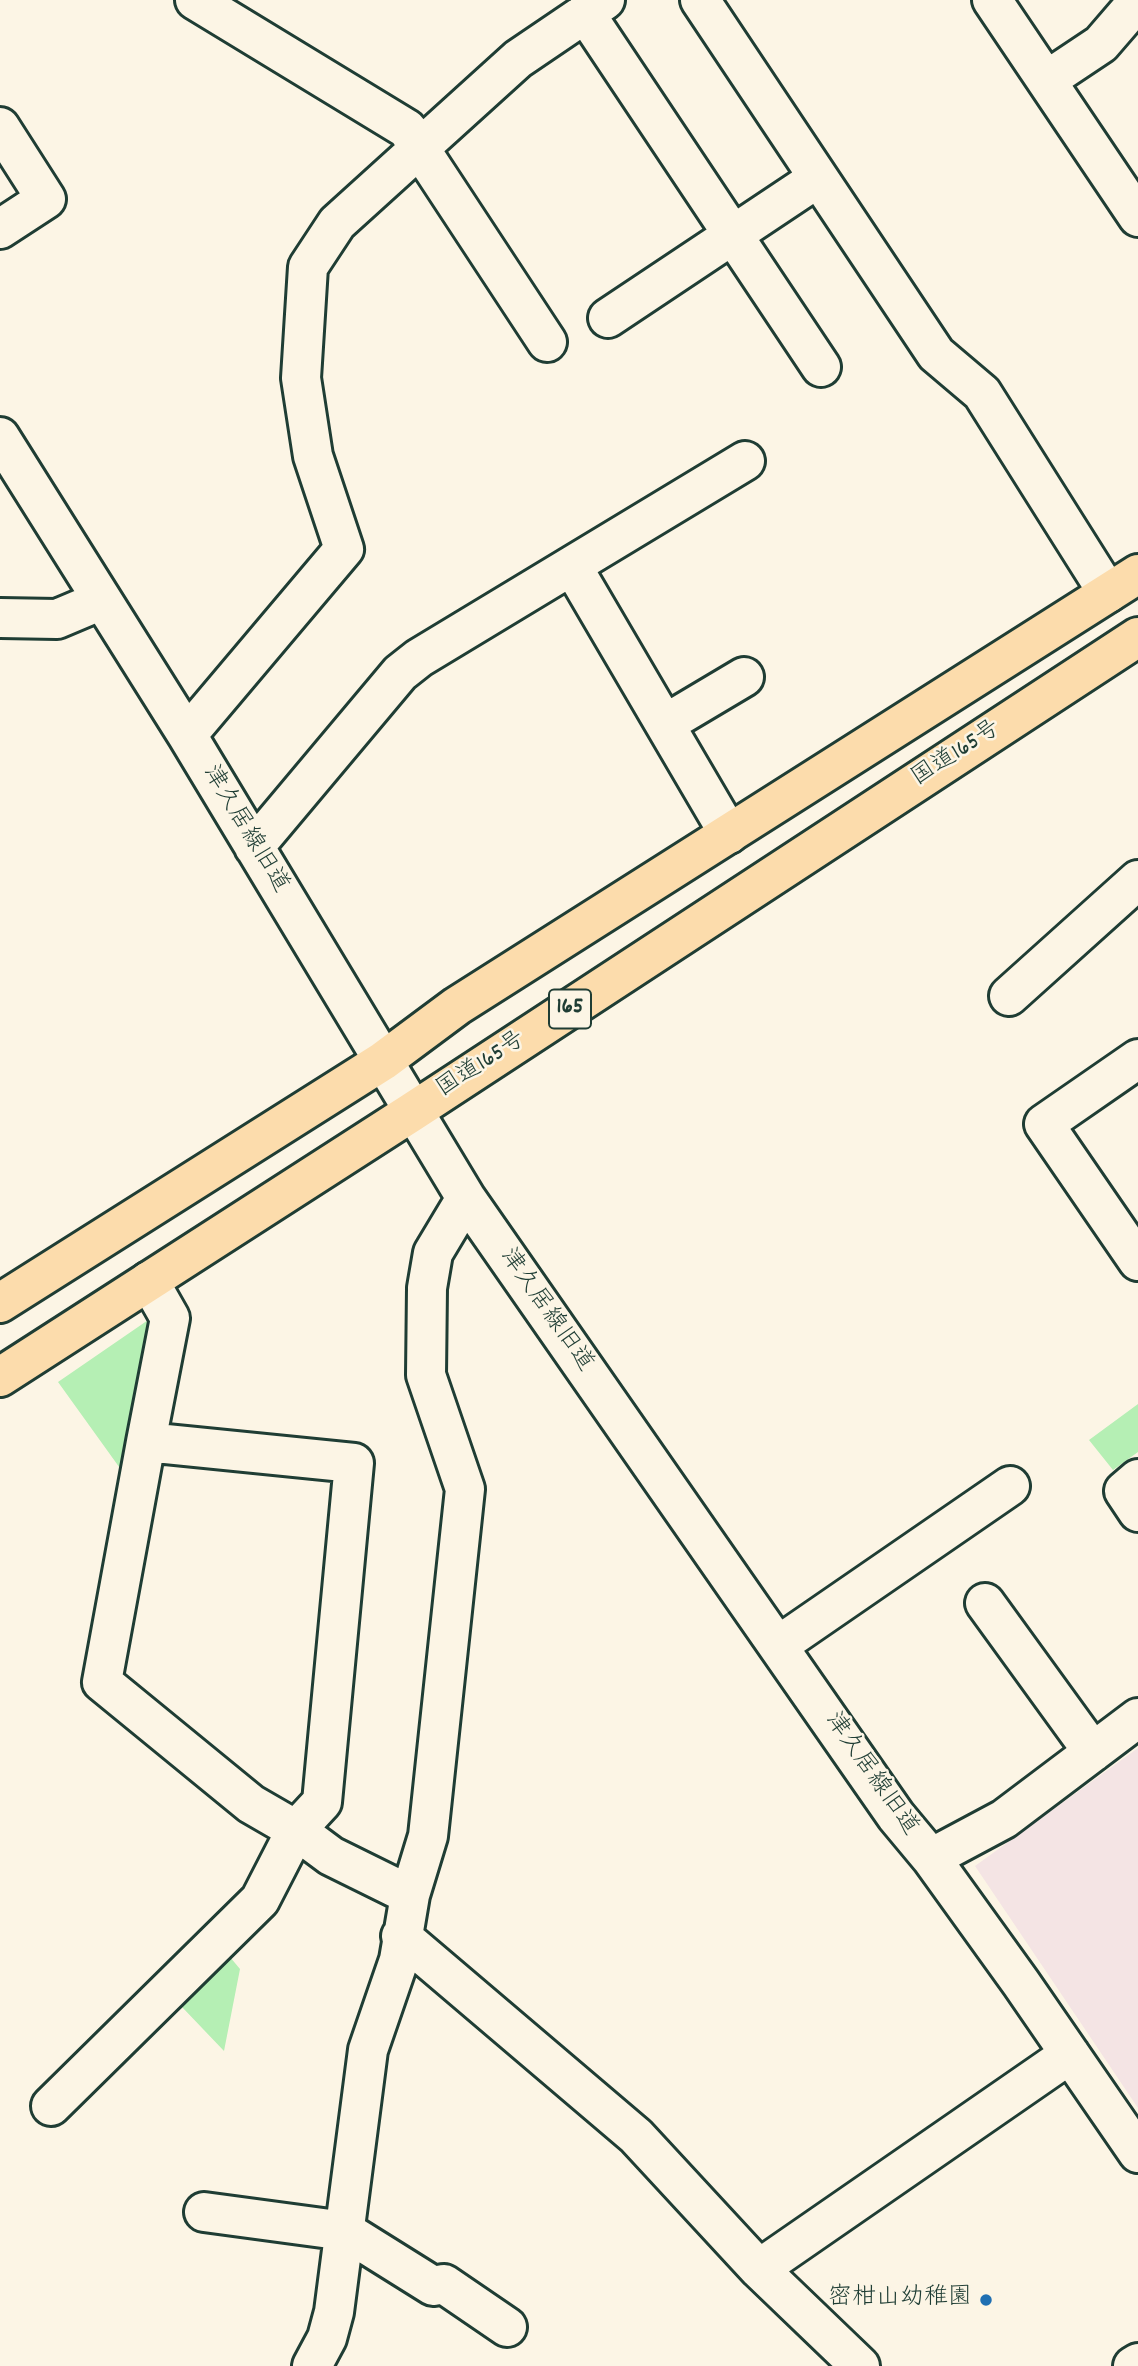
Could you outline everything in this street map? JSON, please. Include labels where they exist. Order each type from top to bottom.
[{"type":"highway","name":"165","points":[[0,1303],[383,1061],[457,1006],[1123,583]]},
{"type":"highway","name":"国道165号","points":[[0,1377],[412,1112],[1138,637]]},
{"type":"street","points":[[700,0],[936,354],[982,393],[1123,583]]},
{"type":"street","points":[[992,0],[1138,217]]},
{"type":"street","points":[[1047,80],[1101,44],[1138,1]]},
{"type":"street","points":[[183,7],[407,130],[547,342]]},
{"type":"street","points":[[187,735],[344,549],[313,456],[301,378],[309,267],[337,223],[518,59],[595,7],[733,232],[821,366]]},
{"type":"street","points":[[0,127],[46,199],[0,229]]},
{"type":"street","points":[[608,318],[733,232],[818,178]]},
{"type":"street","name":"津久居線旧道","points":[[0,437],[187,735],[412,1112],[467,1199],[896,1816],[931,1858],[1138,2153]]},
{"type":"street","points":[[254,846],[400,673],[745,461]]},
{"type":"street","points":[[572,566],[729,834]]},
{"type":"street","points":[[0,618],[57,619],[102,600]]},
{"type":"street","points":[[665,724],[744,677]]},
{"type":"street","points":[[1009,996],[1138,880]]},
{"type":"street","points":[[1138,1059],[1044,1124],[1138,1261]]},
{"type":"street","points":[[312,2366],[327,2338],[334,2312],[368,2050],[399,1960],[410,1895],[428,1836],[465,1489],[426,1375],[427,1289],[433,1253],[467,1199]]},
{"type":"street","points":[[149,1281],[170,1318],[102,1682],[251,1804],[296,1830],[331,1856],[410,1895]]},
{"type":"street","points":[[51,2106],[260,1900],[296,1830],[322,1802],[355,1463],[146,1442]]},
{"type":"street","points":[[1138,1479],[1124,1490],[1138,1512]]},
{"type":"street","points":[[779,1645],[1010,1486]]},
{"type":"street","points":[[985,1603],[1093,1752]]},
{"type":"street","points":[[931,1858],[1004,1819],[1138,1718]]},
{"type":"street","points":[[401,1936],[636,2136],[759,2269],[860,2366]]},
{"type":"street","points":[[759,2269],[1070,2054]]},
{"type":"street","points":[[204,2212],[345,2231],[433,2286],[444,2284],[507,2327]]},
{"type":"street","points":[[1133,2366],[1138,2363]]},
{"type":"shaded area","points":[[1138,1748],[1138,2108],[975,1866]]},
{"type":"green space","points":[[154,1316],[122,1471],[58,1382]]},
{"type":"green space","points":[[1138,1404],[1138,1452],[1113,1470],[1089,1440]]},
{"type":"green space","points":[[230,1957],[240,1969],[224,2051],[182,2007]]},
{"type":"place","name":"密柑山幼稚園","points":[[986,2300]]}]
